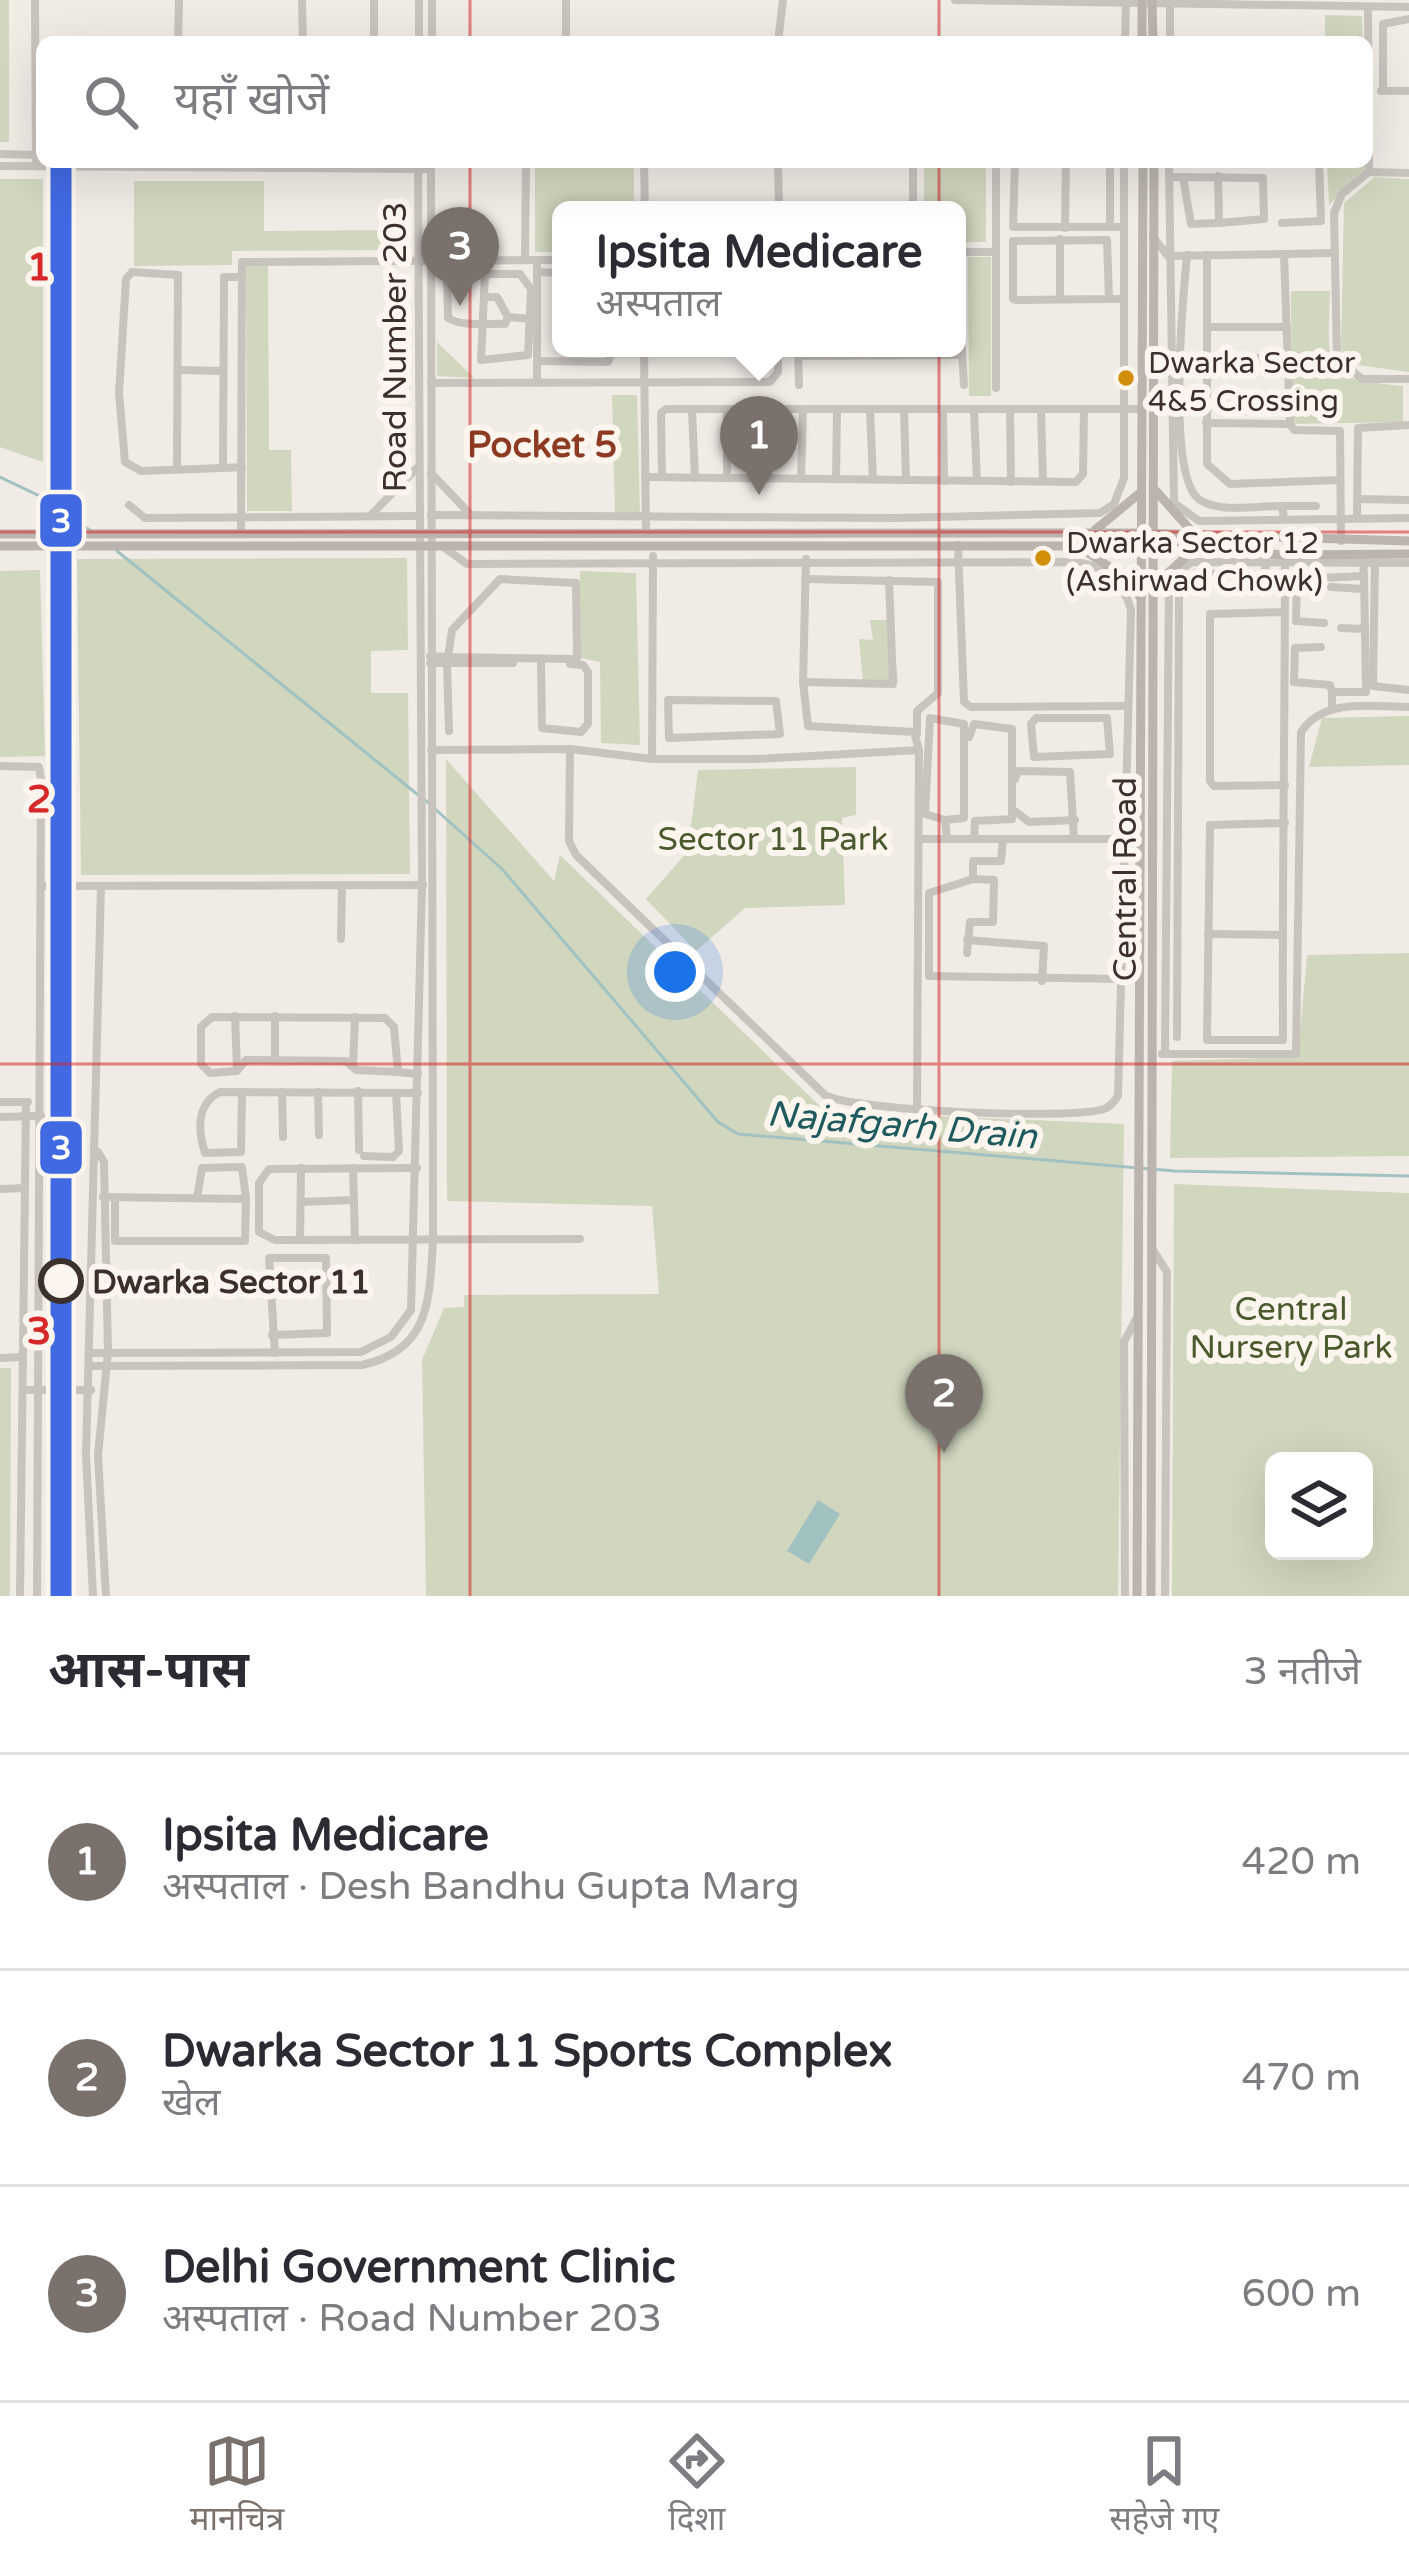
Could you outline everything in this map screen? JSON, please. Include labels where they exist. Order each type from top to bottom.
[{"type":"main road","points":[[1142,1],[1142,36]]},
{"type":"main road","points":[[1152,1],[1153,36]]},
{"type":"main road","name":"Central Road","points":[[1137,1596],[1143,168]]},
{"type":"main road","name":"Central Road","points":[[1150,1596],[1154,168]]},
{"type":"main road","points":[[1153,486],[1195,536]]},
{"type":"main road","points":[[1090,532],[1140,493]]},
{"type":"main road","points":[[0,534],[241,524],[418,532],[1141,532],[1154,540],[1194,549],[1268,559],[1375,559],[1409,554]]},
{"type":"main road","points":[[0,546],[1142,546],[1154,540],[1195,536],[1409,541]]},
{"type":"main road","points":[[1078,546],[1120,574],[1141,598]]},
{"type":"main road","points":[[1154,587],[1194,549]]},
{"type":"street","points":[[35,0],[36,53]]},
{"type":"street","points":[[178,0],[178,36]]},
{"type":"street","points":[[302,0],[303,36]]},
{"type":"street","points":[[374,0],[374,36]]},
{"type":"street","points":[[419,0],[419,36]]},
{"type":"street","points":[[432,0],[432,36]]},
{"type":"street","points":[[566,0],[566,36]]},
{"type":"street","points":[[779,36],[784,0]]},
{"type":"street","points":[[955,0],[1409,7]]},
{"type":"street","points":[[1170,1],[1170,36]]},
{"type":"street","points":[[1125,36],[1126,2]]},
{"type":"street","points":[[1368,7],[1368,36]]},
{"type":"street","points":[[1383,91],[1383,24],[1409,19]]},
{"type":"street","points":[[1373,91],[1409,91]]},
{"type":"street","points":[[0,154],[36,158]]},
{"type":"street","points":[[0,166],[36,158]]},
{"type":"street","name":"Road Number 203","points":[[418,168],[418,532],[431,545]]},
{"type":"street","name":"Road Number 203","points":[[431,168],[431,545]]},
{"type":"street","points":[[525,260],[526,168]]},
{"type":"street","points":[[644,168],[645,201]]},
{"type":"street","points":[[778,168],[779,201]]},
{"type":"street","points":[[913,168],[913,201]]},
{"type":"street","points":[[996,168],[996,388]]},
{"type":"street","points":[[1013,227],[1015,168]]},
{"type":"street","points":[[1065,228],[1066,168]]},
{"type":"street","points":[[1110,227],[1111,168]]},
{"type":"street","points":[[431,515],[1075,518],[1100,513],[1122,491],[1124,168]]},
{"type":"street","points":[[1169,168],[1170,490],[1180,511],[1199,521],[1409,518]]},
{"type":"street","points":[[1319,168],[1322,218]]},
{"type":"street","points":[[1409,173],[1369,172],[1342,194],[1334,218],[1337,358],[1362,379],[1409,379]]},
{"type":"street","points":[[1219,176],[1219,223]]},
{"type":"street","points":[[1168,177],[1260,176],[1264,183],[1261,222],[1187,221],[1183,177]]},
{"type":"street","points":[[1282,223],[1334,218]]},
{"type":"street","points":[[996,227],[1124,227]]},
{"type":"street","points":[[1153,237],[1168,256]]},
{"type":"street","points":[[1060,239],[1060,299]]},
{"type":"street","points":[[966,251],[1012,241],[1107,240],[1108,299]]},
{"type":"street","points":[[1012,241],[1013,299],[1123,298]]},
{"type":"street","points":[[1168,256],[1335,253]]},
{"type":"street","points":[[1284,254],[1290,424],[1294,430],[1340,430],[1341,543]]},
{"type":"street","points":[[1187,255],[1180,393],[1184,477],[1198,500],[1214,506],[1316,506]]},
{"type":"street","points":[[1204,255],[1208,464],[1225,483],[1340,485]]},
{"type":"street","points":[[537,260],[537,382]]},
{"type":"street","points":[[241,524],[242,262],[552,260]]},
{"type":"street","points":[[537,272],[552,273]]},
{"type":"street","points":[[431,273],[485,273],[524,278],[531,289],[530,352],[522,360],[482,360],[485,273]]},
{"type":"street","points":[[177,469],[178,275],[128,274],[118,393],[124,456],[134,470],[223,468],[242,467]]},
{"type":"street","points":[[447,274],[451,322],[505,324],[508,316]]},
{"type":"street","points":[[223,468],[224,277],[242,277]]},
{"type":"street","points":[[484,297],[497,297],[508,316]]},
{"type":"street","points":[[508,316],[530,319]]},
{"type":"street","points":[[1207,327],[1287,327]]},
{"type":"street","points":[[537,361],[608,362],[610,357]]},
{"type":"street","points":[[644,357],[646,532]]},
{"type":"street","points":[[431,383],[770,382],[778,372],[778,357]]},
{"type":"street","points":[[799,357],[799,385]]},
{"type":"street","points":[[962,357],[964,385]]},
{"type":"street","points":[[1228,359],[1288,358]]},
{"type":"street","points":[[181,370],[224,371]]},
{"type":"street","points":[[1169,394],[1180,393]]},
{"type":"street","points":[[662,477],[661,413],[1142,409]]},
{"type":"street","points":[[692,410],[695,478]]},
{"type":"street","points":[[727,410],[727,478]]},
{"type":"street","points":[[766,410],[766,479]]},
{"type":"street","points":[[802,479],[803,410]]},
{"type":"street","points":[[836,479],[837,410]]},
{"type":"street","points":[[870,410],[873,480]]},
{"type":"street","points":[[904,410],[906,480]]},
{"type":"street","points":[[943,410],[944,481]]},
{"type":"street","points":[[974,411],[977,481]]},
{"type":"street","points":[[1010,411],[1011,482]]},
{"type":"street","points":[[1041,411],[1043,482]]},
{"type":"street","points":[[645,477],[1076,482],[1083,474],[1084,411]]},
{"type":"street","points":[[1206,423],[1290,424]]},
{"type":"street","points":[[1357,518],[1358,428],[1409,425]]},
{"type":"street","points":[[1122,440],[1141,441]]},
{"type":"street","points":[[370,516],[418,467]]},
{"type":"street","points":[[431,473],[472,516]]},
{"type":"street","points":[[1358,499],[1409,500]]},
{"type":"street","points":[[130,505],[145,518],[241,524],[418,516]]},
{"type":"street","points":[[1282,506],[1284,518]]},
{"type":"street","points":[[652,759],[653,544]]},
{"type":"street","points":[[431,545],[467,564],[1077,562],[1107,573],[1128,596],[1131,610],[1124,706],[1120,1087],[1108,1108],[917,1107],[840,1103],[825,1095],[576,854],[569,842],[570,749]]},
{"type":"street","points":[[92,1353],[361,1352],[391,1337],[412,1310],[418,1073],[432,834],[431,545]]},
{"type":"street","points":[[91,1366],[374,1363],[398,1349],[425,1320],[433,1242],[428,885],[421,767],[431,545]]},
{"type":"street","points":[[958,545],[959,695],[964,702],[971,707],[1124,706]]},
{"type":"street","points":[[1165,1054],[1169,578],[1192,562],[1268,559],[1262,576],[1205,572],[1182,585],[1177,1037]]},
{"type":"street","points":[[1285,823],[1211,823],[1207,1040],[1280,1043],[1285,823],[1286,559]]},
{"type":"street","points":[[1332,692],[1366,692],[1362,559]]},
{"type":"street","points":[[1409,563],[1375,559],[1373,686],[1409,690]]},
{"type":"street","points":[[806,560],[805,719],[814,730],[917,734]]},
{"type":"street","points":[[1324,623],[1296,621],[1297,579],[1364,576]]},
{"type":"street","points":[[430,660],[447,660],[577,658],[576,583],[500,579],[452,631],[447,660],[449,731]]},
{"type":"street","points":[[805,579],[935,579],[940,594],[938,694],[917,711],[917,1107]]},
{"type":"street","points":[[803,682],[893,684],[889,580]]},
{"type":"street","points":[[1331,587],[1364,589]]},
{"type":"street","points":[[1284,612],[1209,615],[1210,781],[1214,786],[1285,785]]},
{"type":"street","points":[[1341,628],[1365,629]]},
{"type":"street","points":[[1321,647],[1295,647],[1294,682],[1330,686],[1332,709]]},
{"type":"street","points":[[447,660],[586,667],[586,751]]},
{"type":"street","points":[[541,663],[542,728],[585,731]]},
{"type":"street","points":[[652,736],[669,738],[779,736],[778,702],[670,699],[669,738]]},
{"type":"street","points":[[1150,1054],[1296,1054],[1299,748],[1309,720],[1332,709],[1409,706]]},
{"type":"street","points":[[930,718],[964,724],[964,818],[945,820],[925,814],[926,721],[930,718]]},
{"type":"street","points":[[1110,754],[1107,718],[1032,721],[1034,758],[1110,754],[1124,753]]},
{"type":"street","points":[[974,879],[974,861],[1001,860],[1010,821],[1012,729],[974,724],[969,728],[967,815],[975,820],[1010,821]]},
{"type":"street","points":[[431,750],[570,749],[652,759],[919,750]]},
{"type":"street","points":[[0,766],[34,765],[41,772],[37,1596]]},
{"type":"street","points":[[1074,839],[1075,820],[1066,769],[1015,772],[1019,819],[1075,820]]},
{"type":"street","points":[[1165,805],[1178,805]]},
{"type":"street","points":[[945,820],[947,839]]},
{"type":"street","points":[[974,839],[975,820]]},
{"type":"street","points":[[919,839],[1138,839]]},
{"type":"street","points":[[967,953],[970,922],[993,922],[994,880],[974,879],[929,892],[929,976],[1121,980]]},
{"type":"street","points":[[341,939],[342,885]]},
{"type":"street","points":[[41,886],[428,885]]},
{"type":"street","points":[[92,1596],[86,1455],[101,886]]},
{"type":"street","points":[[1208,934],[1282,935]]},
{"type":"street","points":[[967,940],[1044,946],[1042,981]]},
{"type":"street","points":[[1166,960],[1177,960]]},
{"type":"street","points":[[353,1065],[246,1060],[237,1071],[210,1072],[201,1064],[201,1027],[212,1017],[236,1016],[390,1020],[398,1072]]},
{"type":"street","points":[[236,1016],[237,1071]]},
{"type":"street","points":[[275,1016],[275,1060]]},
{"type":"street","points":[[355,1017],[356,1070],[418,1073]]},
{"type":"street","points":[[1121,1023],[1137,1026]]},
{"type":"street","points":[[242,1092],[244,1147],[236,1155],[205,1153],[200,1118],[205,1103],[220,1092],[358,1091],[418,1093]]},
{"type":"street","points":[[358,1091],[361,1153],[392,1157],[399,1151],[396,1093]]},
{"type":"street","points":[[281,1092],[283,1137]]},
{"type":"street","points":[[318,1092],[320,1135]]},
{"type":"street","points":[[0,1102],[41,1102]]},
{"type":"street","points":[[20,1596],[26,1102]]},
{"type":"street","points":[[0,1117],[41,1116]]},
{"type":"street","points":[[97,1150],[104,1162],[108,1352],[98,1455],[106,1596]]},
{"type":"street","points":[[115,1197],[115,1241],[245,1241],[242,1167],[198,1170],[197,1199]]},
{"type":"street","points":[[300,1240],[301,1168]]},
{"type":"street","points":[[353,1168],[355,1240]]},
{"type":"street","points":[[417,1168],[269,1169],[259,1183],[262,1238],[580,1239]]},
{"type":"street","points":[[0,1189],[25,1188]]},
{"type":"street","points":[[103,1197],[246,1199]]},
{"type":"street","points":[[301,1202],[354,1200]]},
{"type":"street","points":[[1153,1250],[1168,1272],[1165,1596]]},
{"type":"street","points":[[272,1335],[327,1333],[326,1258],[269,1258],[272,1335],[275,1353]]},
{"type":"street","points":[[1124,1596],[1124,1342],[1137,1316]]},
{"type":"street","points":[[0,1358],[23,1357]]},
{"type":"street","points":[[23,1390],[91,1390]]},
{"type":"green space","points":[[0,0],[9,0],[9,142],[0,142]]},
{"type":"green space","points":[[1325,15],[1362,16],[1363,36],[1325,36]]},
{"type":"green space","points":[[535,168],[634,168],[634,201],[552,201],[552,252],[535,252]]},
{"type":"green space","points":[[924,168],[986,168],[986,242],[966,242],[966,201],[924,201]]},
{"type":"green space","points":[[1327,168],[1365,168],[1365,171],[1329,205]]},
{"type":"green space","points":[[1375,177],[1409,179],[1409,372],[1350,364],[1341,349],[1344,203]]},
{"type":"green space","points":[[0,179],[43,179],[43,462],[0,447]]},
{"type":"green space","points":[[134,181],[264,181],[264,231],[404,230],[404,250],[232,251],[232,265],[134,266]]},
{"type":"green space","points":[[968,257],[991,257],[991,396],[969,396]]},
{"type":"green space","points":[[268,265],[269,450],[291,450],[292,511],[247,511],[246,266]]},
{"type":"green space","points":[[1291,291],[1330,291],[1330,354],[1335,365],[1356,379],[1403,386],[1403,422],[1292,424]]},
{"type":"green space","points":[[437,342],[474,378],[437,376]]},
{"type":"green space","points":[[612,395],[637,395],[640,513],[615,513]]},
{"type":"green space","points":[[407,558],[408,650],[371,651],[371,693],[408,693],[410,874],[81,875],[77,559]]},
{"type":"green space","points":[[40,570],[45,756],[0,757],[0,571]]},
{"type":"green space","points":[[580,571],[636,573],[640,745],[601,743],[600,662],[580,658]]},
{"type":"green space","points":[[870,620],[891,620],[898,683],[863,681],[859,639],[873,640]]},
{"type":"green space","points":[[1409,716],[1409,765],[1309,767],[1322,718]]},
{"type":"green space","points":[[446,759],[554,881],[560,855],[825,1111],[1124,1124],[1118,1596],[426,1596],[422,1360],[444,1308],[464,1307],[464,1295],[659,1294],[652,1206],[447,1201]]},
{"type":"green space","name":"Sector 11 Park","points":[[856,767],[856,815],[842,818],[845,905],[745,908],[696,951],[646,899],[688,851],[698,770]]},
{"type":"green space","points":[[1409,953],[1409,1156],[1170,1158],[1172,1061],[1298,1057],[1307,955]]},
{"type":"green space","name":"Central Nursery Park","points":[[1174,1184],[1409,1193],[1409,1596],[1172,1596]]},
{"type":"green space","points":[[0,1368],[11,1368],[10,1596],[0,1596]]},
{"type":"water","points":[[818,1500],[840,1514],[809,1564],[787,1551]]},
{"type":"waterway","name":"Najafgarh Drain","points":[[0,477],[46,499],[91,531]]},
{"type":"waterway","name":"Najafgarh Drain","points":[[117,551],[417,794]]},
{"type":"waterway","name":"Najafgarh Drain","points":[[425,800],[502,869],[718,1122],[738,1134],[1174,1171],[1409,1176]]},
{"type":"metro line","name":"3","points":[[61,168],[61,1596]]},
{"type":"place","name":"Delhi Government Clinic","points":[[460,306]]},
{"type":"place","name":"Dwarka Sector 4&5 Crossing","points":[[1126,378]]},
{"type":"place","name":"Ipsita Medicare","points":[[759,495]]},
{"type":"place","name":"Dwarka Sector 12 (Ashirwad Chowk)","points":[[1043,558]]},
{"type":"place","name":"Dwarka Sector 11","points":[[61,1281]]},
{"type":"place","name":"Dwarka Sector 11 Sports Complex","points":[[944,1453]]},
{"type":"district","name":"Pocket 5","points":[[542,444]]}]
